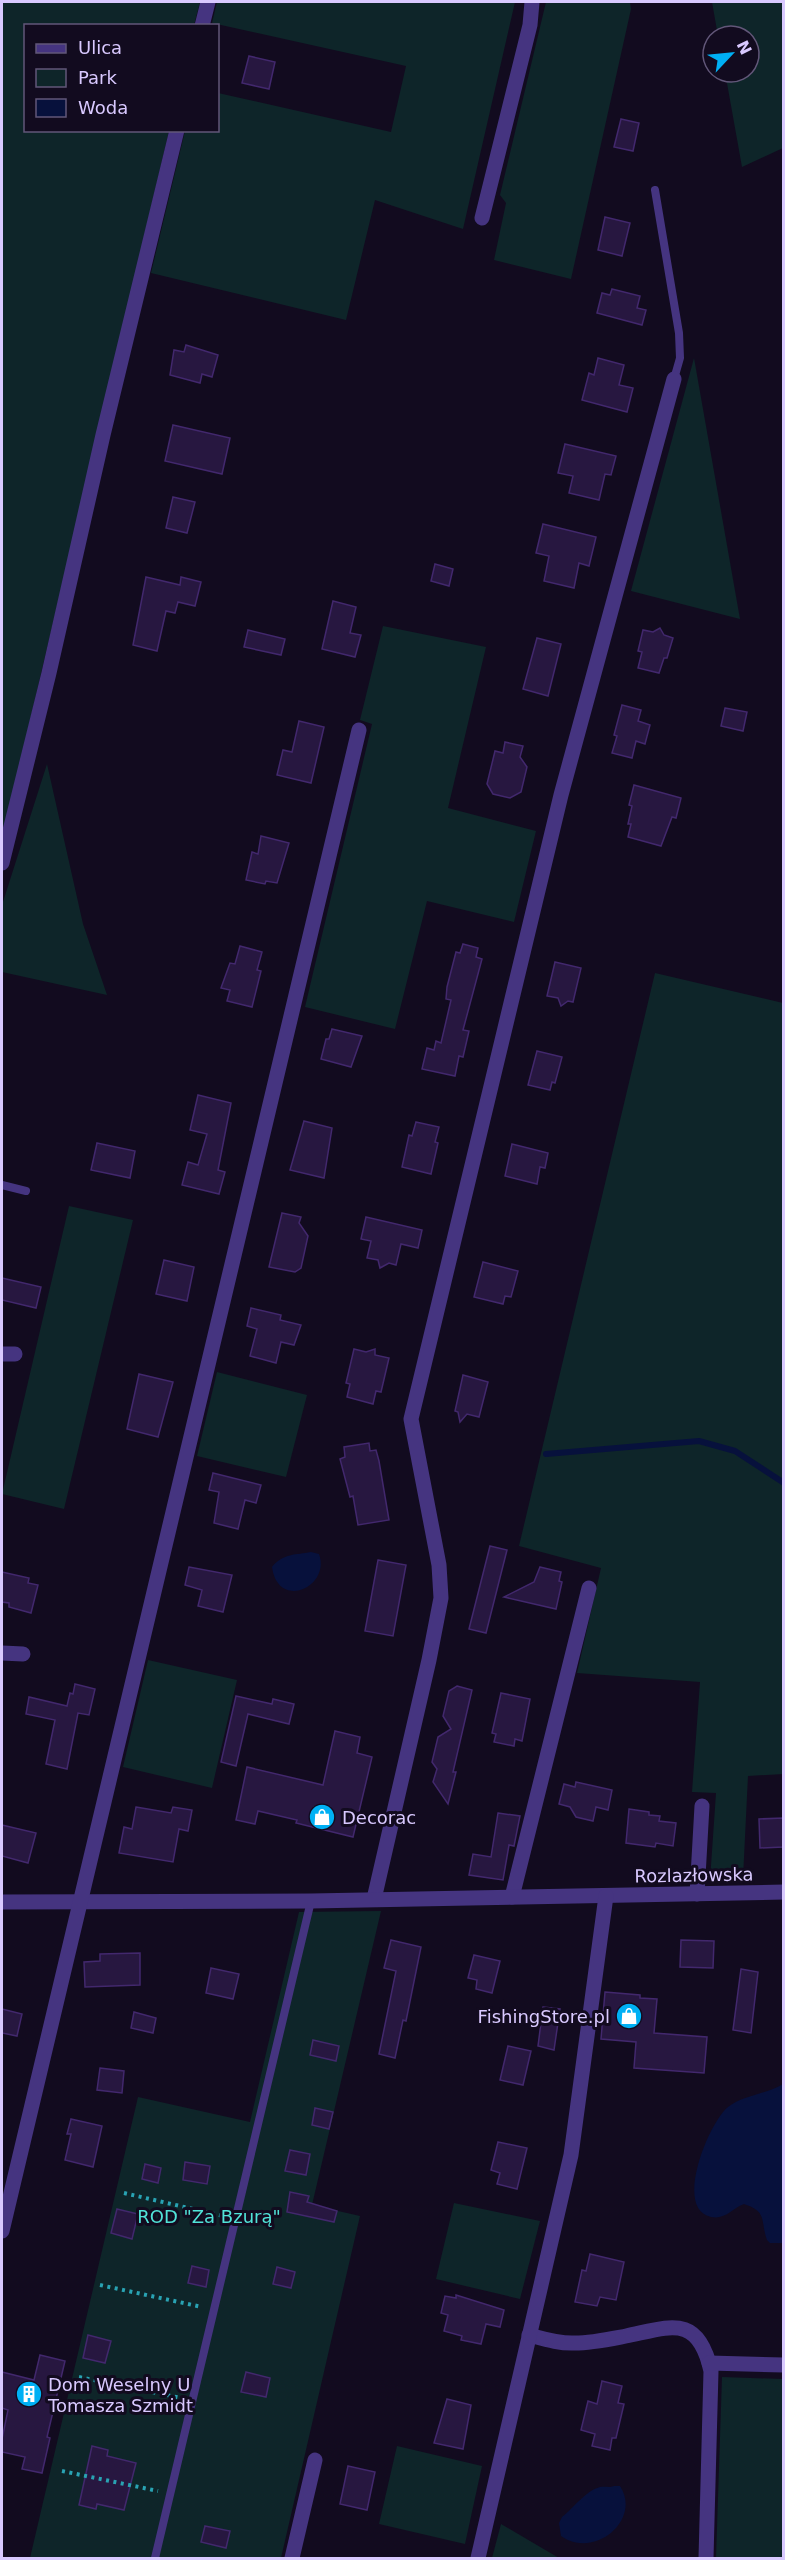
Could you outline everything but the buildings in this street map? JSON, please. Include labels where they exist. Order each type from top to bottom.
[{"type":"street","points":[[202,24],[208,2]]},
{"type":"street","points":[[482,218],[530,25],[532,2]]},
{"type":"street","points":[[2,863],[177,132]]},
{"type":"street","points":[[374,1899],[441,1598],[439,1564],[411,1419],[561,795],[674,379]]},
{"type":"street","points":[[2,2231],[359,730]]},
{"type":"street","points":[[512,1898],[589,1588]]},
{"type":"street","points":[[2,1653],[22,1654]]},
{"type":"street","points":[[697,1894],[702,1806]]},
{"type":"street","name":"Rozlazłowska","points":[[2,1902],[311,1901],[783,1892]]},
{"type":"street","points":[[478,2559],[571,2155],[606,1896]]},
{"type":"street","points":[[529,2335],[574,2343],[626,2336],[663,2326],[682,2328],[697,2337],[706,2352],[709,2364],[706,2559]]},
{"type":"street","points":[[709,2364],[783,2365]]},
{"type":"street","points":[[292,2559],[315,2460]]},
{"type":"lane","points":[[656,190],[680,333],[680,358],[674,379]]},
{"type":"lane","points":[[2,1185],[26,1191]]},
{"type":"lane","points":[[155,2559],[311,1901]]},
{"type":"path","points":[[124,2193],[236,2219]]},
{"type":"path","points":[[100,2285],[214,2310]]},
{"type":"path","points":[[79,2377],[193,2401]]},
{"type":"path","points":[[62,2471],[171,2494]]},
{"type":"green space","points":[[2,2],[200,2],[194,24],[24,24],[24,132],[169,132],[2,839]]},
{"type":"green space","points":[[217,2],[515,2],[463,229],[375,200],[346,320],[151,273],[185,132],[219,132],[219,93],[391,132],[406,66],[212,23]]},
{"type":"green space","points":[[546,2],[630,2],[631,9],[571,279],[494,260],[506,203],[500,195]]},
{"type":"green space","points":[[712,2],[783,2],[783,148],[742,167],[727,84],[761,84],[761,24],[716,24]]},
{"type":"green space","points":[[694,358],[740,619],[631,591]]},
{"type":"green space","points":[[383,626],[486,647],[448,808],[536,831],[514,922],[427,901],[395,1029],[305,1007],[372,724],[360,720]]},
{"type":"green space","points":[[47,764],[83,924],[107,995],[2,972],[2,905]]},
{"type":"green space","points":[[655,973],[783,1003],[784,1774],[748,1776],[743,1878],[710,1880],[716,1793],[692,1792],[700,1682],[577,1673],[601,1568],[519,1546]]},
{"type":"green space","points":[[69,1206],[133,1220],[64,1509],[2,1494]]},
{"type":"green space","points":[[217,1372],[307,1395],[286,1477],[197,1456]]},
{"type":"green space","points":[[148,1660],[237,1680],[212,1788],[123,1767]]},
{"type":"green space","name":"ROD \"Za Bzurą\"","points":[[381,1911],[312,2205],[360,2216],[281,2558],[30,2558],[138,2097],[250,2122],[299,1912]]},
{"type":"green space","points":[[454,2203],[540,2221],[520,2299],[436,2279]]},
{"type":"green space","points":[[722,2377],[783,2379],[783,2558],[716,2558]]},
{"type":"green space","points":[[397,2446],[482,2466],[465,2544],[379,2524]]},
{"type":"green space","points":[[501,2524],[559,2558],[492,2558]]},
{"type":"water","points":[[311,1552],[319,1554],[321,1566],[318,1576],[302,1589],[293,1591],[284,1588],[276,1580],[272,1567],[285,1557]]},
{"type":"water","points":[[783,2084],[783,2243],[770,2243],[767,2240],[760,2214],[752,2207],[744,2204],[721,2217],[711,2217],[700,2211],[695,2199],[695,2183],[704,2146],[720,2116],[728,2107]]},
{"type":"water","points":[[620,2486],[625,2499],[625,2511],[620,2523],[612,2532],[588,2543],[574,2542],[561,2536],[559,2523],[562,2517],[580,2500],[595,2489]]},
{"type":"waterway","points":[[546,1454],[699,1441],[735,1451],[784,1483]]},
{"type":"place","name":"Decorac","points":[[322,1817]]},
{"type":"place","name":"FishingStore.pl","points":[[629,2016]]},
{"type":"place","name":"Dom Weselny U Tomasza Szmidt","points":[[29,2394]]}]
